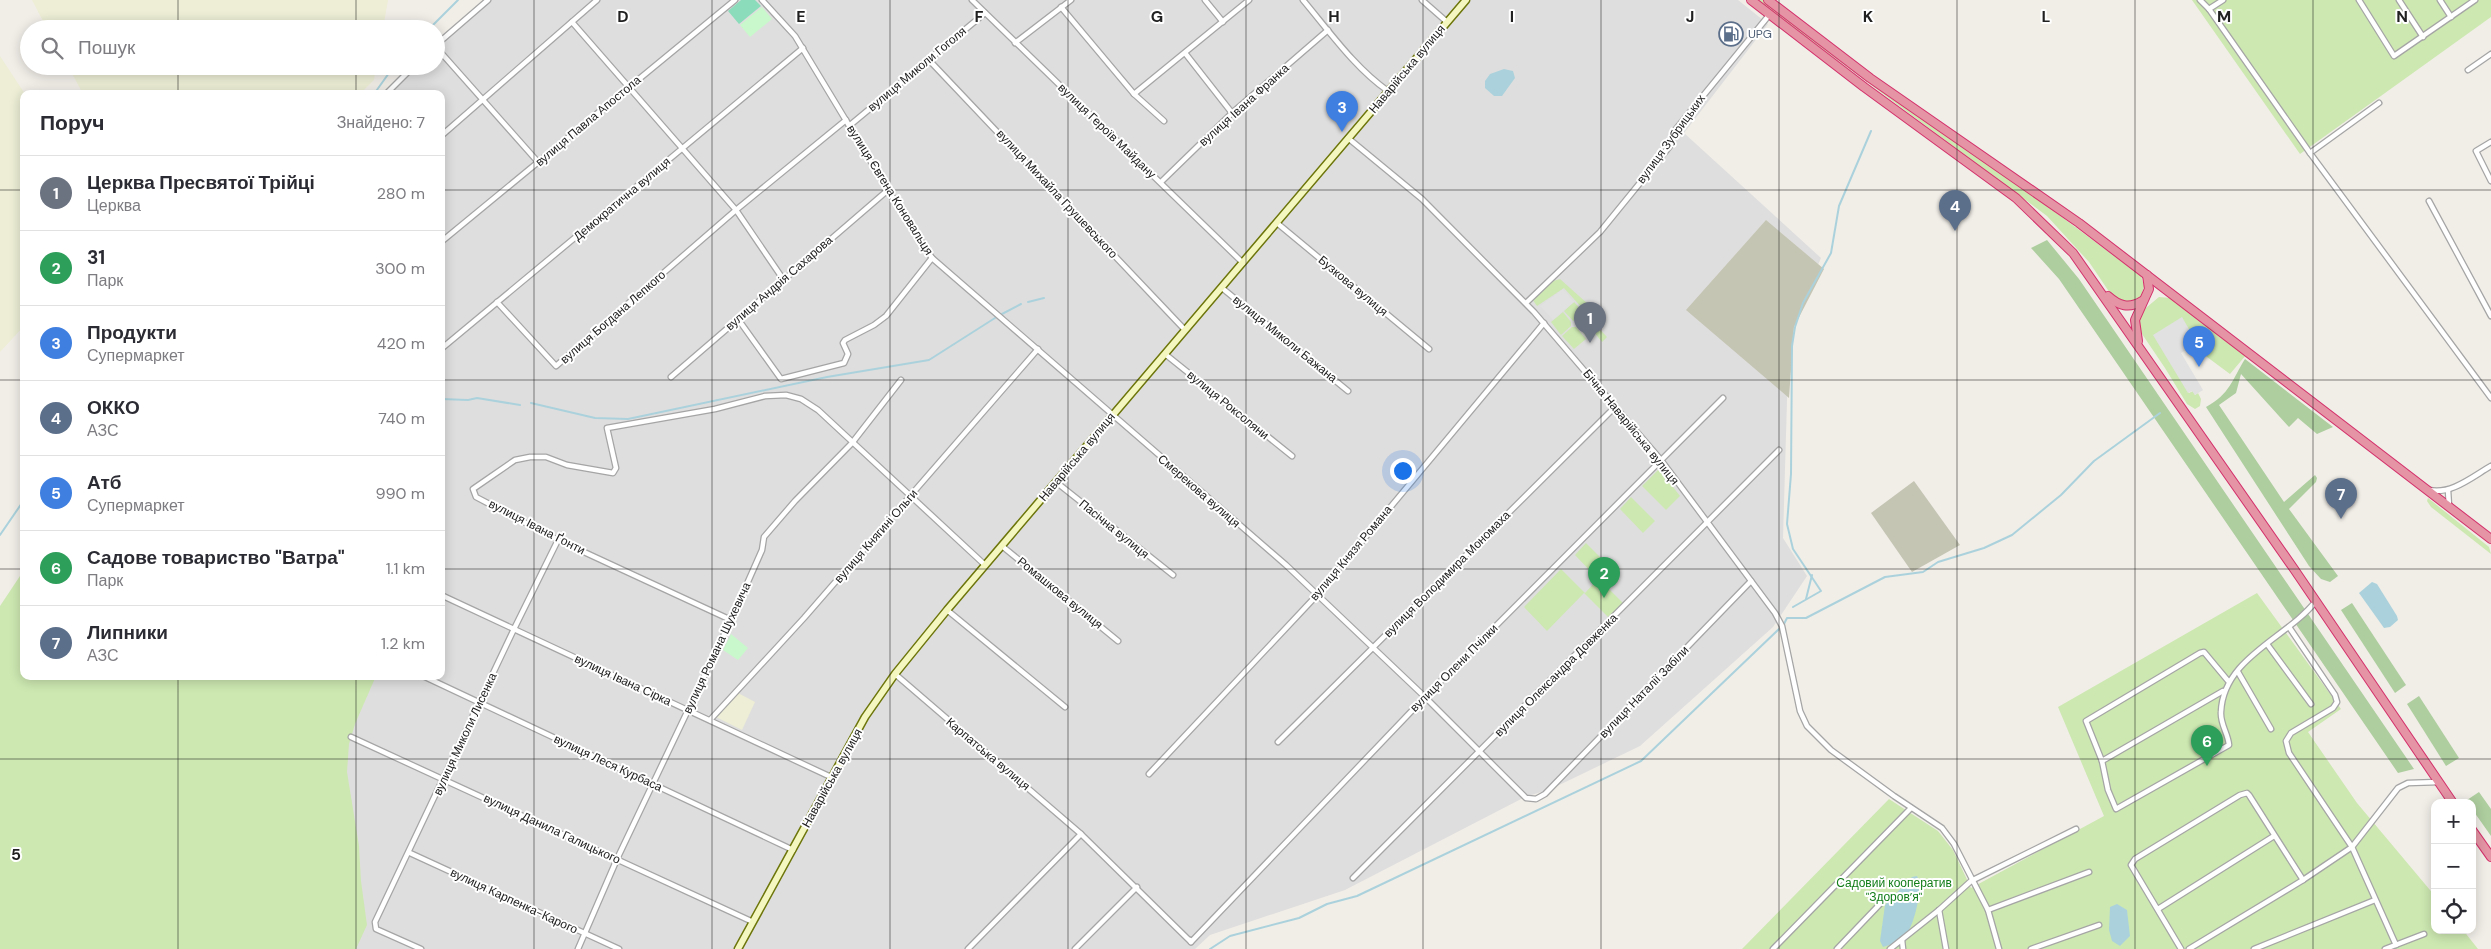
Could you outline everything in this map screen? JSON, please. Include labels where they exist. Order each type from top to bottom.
[{"type":"highway","points":[[1751,0],[1864,87],[2016,198],[2072,253],[2139,345],[2450,799]]},
{"type":"highway","points":[[1768,0],[1886,90],[2054,206],[2147,275],[2491,539]]},
{"type":"highway","points":[[2139,345],[2135,320],[2149,289],[2147,275]]},
{"type":"highway","points":[[2099,288],[2121,305],[2133,306],[2144,299]]},
{"type":"highway","points":[[2476,836],[2491,857]]},
{"type":"street","points":[[445,38],[488,0]]},
{"type":"street","points":[[445,133],[596,0]]},
{"type":"street","name":"вулиця Павла Апостола","points":[[445,239],[735,0]]},
{"type":"street","name":"вулиця Євгена Коновальця","points":[[762,0],[795,36],[803,48],[888,190],[932,258],[1038,349],[1112,416]]},
{"type":"street","name":"вулиця Героїв Майдану","points":[[972,0],[1243,263]]},
{"type":"street","points":[[1015,43],[1071,0]]},
{"type":"street","points":[[1205,0],[1223,22]]},
{"type":"street","points":[[1134,94],[1249,0]]},
{"type":"street","points":[[1303,0],[1378,84],[1388,91]]},
{"type":"street","points":[[1422,0],[1447,22]]},
{"type":"street","name":"Наварійська вулиця","points":[[738,949],[866,717],[894,674],[1466,0]]},
{"type":"street","points":[[2200,0],[2209,9],[2310,153],[2491,398]]},
{"type":"street","points":[[2209,9],[2223,0]]},
{"type":"street","points":[[2359,0],[2394,56],[2475,0]]},
{"type":"street","points":[[2399,0],[2423,37]]},
{"type":"street","points":[[2440,0],[2451,17]]},
{"type":"street","points":[[1061,7],[1134,94],[1164,121]]},
{"type":"street","name":"вулиця Миколи Гоголя","points":[[849,126],[985,13]]},
{"type":"street","name":"вулиця Зубрицьких","points":[[1526,302],[1600,232],[1670,146],[1676,129],[1770,14]]},
{"type":"street","points":[[572,22],[736,210],[783,279]]},
{"type":"street","name":"вулиця Івана Франка","points":[[1161,182],[1232,113],[1328,30]]},
{"type":"street","name":"Демократична вулиця","points":[[445,346],[803,48]]},
{"type":"street","points":[[1184,53],[1232,113]]},
{"type":"street","points":[[2468,70],[2491,54]]},
{"type":"street","points":[[445,56],[538,162]]},
{"type":"street","name":"вулиця Михайла Грушевського","points":[[928,59],[1185,330]]},
{"type":"street","points":[[390,90],[405,75]]},
{"type":"street","points":[[2310,153],[2379,103]]},
{"type":"street","name":"вулиця Богдана Лепкого","points":[[497,302],[556,366],[736,210],[846,120]]},
{"type":"street","name":"Бічна Наварійська вулиця","points":[[1348,138],[1422,199],[1526,302],[1661,460],[1782,626],[1800,711],[1807,726],[1832,750],[1894,796],[1942,828],[1954,844],[1988,910],[1999,949]]},
{"type":"street","points":[[2491,142],[2476,152],[2491,181]]},
{"type":"street","name":"вулиця Андрія Сахарова","points":[[671,377],[888,190]]},
{"type":"street","points":[[2429,200],[2491,316]]},
{"type":"street","name":"Бузкова вулиця","points":[[1277,223],[1429,349]]},
{"type":"street","points":[[738,319],[781,379],[844,363],[848,354],[843,343],[845,340],[874,325],[886,316],[932,258]]},
{"type":"street","name":"вулиця Миколи Бажана","points":[[1222,288],[1348,391]]},
{"type":"street","name":"вулиця Князя Романа","points":[[1149,774],[1318,594],[1544,323]]},
{"type":"street","name":"вулиця Княгині Ольги","points":[[710,720],[804,618],[1038,349]]},
{"type":"street","name":"вулиця Роксоляни","points":[[1165,354],[1292,456]]},
{"type":"street","name":"вулиця Романа Шухевича","points":[[578,949],[617,859],[731,620],[762,550],[764,537],[795,501],[852,443],[902,380]]},
{"type":"street","name":"вулиця Івана Ґонти","points":[[731,620],[558,540],[476,497],[473,489],[515,460],[530,457],[546,457],[567,465],[613,473],[616,468],[607,428],[715,409],[765,396],[786,395],[800,399],[818,410],[852,443]]},
{"type":"street","name":"вулиця Олени Пчілки","points":[[1190,940],[1425,697],[1722,398]]},
{"type":"street","name":"вулиця Володимира Мономаха","points":[[1278,742],[1615,407]]},
{"type":"street","name":"Смерекова вулиця","points":[[1112,416],[1318,594],[1526,798],[1536,799]]},
{"type":"street","points":[[852,443],[985,566]]},
{"type":"street","name":"вулиця Олександра Довженка","points":[[1353,878],[1779,450]]},
{"type":"street","points":[[2428,490],[2438,492],[2448,490],[2491,466]]},
{"type":"street","name":"Пасічна вулиця","points":[[1056,482],[1173,575]]},
{"type":"street","points":[[2448,490],[2450,506]]},
{"type":"street","name":"вулиця Миколи Лисенка","points":[[420,949],[376,929],[375,922],[410,853],[514,629],[558,540]]},
{"type":"street","name":"Ромашкова вулиця","points":[[1002,546],[1118,640]]},
{"type":"street","name":"вулиця Наталії Забіли","points":[[1536,799],[1545,794],[1751,581]]},
{"type":"street","name":"вулиця Івана Сірка","points":[[445,597],[832,778]]},
{"type":"street","points":[[2102,761],[2223,690],[2251,657],[2304,616],[2316,601]]},
{"type":"street","points":[[947,610],[1065,707]]},
{"type":"street","points":[[2289,626],[2335,695],[2337,702],[2333,708],[2291,733],[2286,741],[2289,753],[2352,847],[2396,945]]},
{"type":"street","points":[[2266,644],[2312,704]]},
{"type":"street","points":[[2223,690],[2221,721],[2228,738],[2228,745],[2116,809],[2108,790],[2102,761],[2086,721],[2088,718],[2204,652],[2229,682]]},
{"type":"street","points":[[2238,672],[2272,729]]},
{"type":"street","name":"Карпатська вулиця","points":[[894,674],[1081,834],[1190,940]]},
{"type":"street","name":"вулиця Леся Курбаса","points":[[431,680],[792,850]]},
{"type":"street","name":"вулиця Данила Галицького","points":[[351,737],[444,778],[753,922]]},
{"type":"street","points":[[2188,949],[2303,880],[2352,847],[2398,788],[2408,783],[2439,782]]},
{"type":"street","points":[[2180,949],[2131,865],[2135,859],[2247,793],[2303,880]]},
{"type":"street","points":[[1772,949],[1911,808]]},
{"type":"street","points":[[1890,949],[1972,881],[2076,829]]},
{"type":"street","points":[[968,949],[1081,834]]},
{"type":"street","points":[[2158,909],[2274,836]]},
{"type":"street","name":"вулиця Карпенка-Карого","points":[[410,853],[618,949]]},
{"type":"street","points":[[1988,910],[2089,872]]},
{"type":"street","points":[[1075,949],[1137,887]]},
{"type":"street","points":[[2254,949],[2375,900]]},
{"type":"street","points":[[1837,949],[1880,904]]},
{"type":"street","points":[[1939,910],[1946,949]]},
{"type":"street","points":[[2031,949],[2099,925]]},
{"type":"street","points":[[2385,949],[2424,934]]},
{"type":"street","points":[[1902,940],[1903,949]]},
{"type":"shaded area","points":[[32,0],[388,0],[385,20],[42,20]]},
{"type":"shaded area","points":[[491,0],[1738,0],[1768,24],[1684,133],[1821,258],[1789,332],[1783,538],[1807,576],[1773,627],[1640,746],[1551,789],[1525,797],[1345,890],[1210,935],[1195,949],[349,949],[336,783],[363,680],[445,680],[445,90],[389,90],[406,75],[445,75],[445,40]]},
{"type":"shaded area","points":[[0,56],[22,90],[20,90],[20,330],[0,352]]},
{"type":"shaded area","points":[[73,75],[375,75],[374,80],[364,90],[81,90]]},
{"type":"shaded area","points":[[1766,220],[1824,269],[1794,327],[1789,398],[1686,310]]},
{"type":"shaded area","points":[[1563,289],[1574,302],[1553,320],[1540,306]]},
{"type":"shaded area","points":[[2182,317],[2197,343],[2181,353],[2203,390],[2195,395],[2192,391],[2188,393],[2153,335]]},
{"type":"shaded area","points":[[1914,481],[1960,545],[1912,572],[1871,513]]},
{"type":"shaded area","points":[[738,693],[755,702],[742,730],[716,717]]},
{"type":"green space","points":[[741,0],[755,0],[761,6],[739,24],[728,11]]},
{"type":"green space","points":[[1757,0],[1763,0],[1918,116],[2051,209],[2141,276],[2144,286],[2141,297],[2128,304],[2112,296],[2089,262],[2047,216]]},
{"type":"green space","points":[[2192,0],[2491,0],[2491,17],[2300,154]]},
{"type":"green space","points":[[762,7],[772,19],[750,37],[740,25]]},
{"type":"green space","points":[[2047,240],[2079,279],[2414,769],[2398,773],[2059,279],[2031,248]]},
{"type":"green space","points":[[1560,279],[1598,313],[1592,319],[1564,288],[1537,306],[1532,299],[1553,281]]},
{"type":"green space","points":[[2159,297],[2171,298],[2246,355],[2230,374],[2199,351],[2195,344],[2197,343],[2154,335],[2189,393],[2193,391],[2195,395],[2198,393],[2201,399],[2200,406],[2195,409],[2187,404],[2138,328],[2141,312]]},
{"type":"green space","points":[[1574,302],[1607,337],[1602,342],[1594,332],[1587,337],[1577,326],[1576,320],[1573,321],[1564,311]]},
{"type":"green space","points":[[1563,312],[1571,322],[1571,326],[1561,335],[1551,322]]},
{"type":"green space","points":[[1572,327],[1576,327],[1586,339],[1574,349],[1562,336]]},
{"type":"green space","points":[[2245,359],[2333,427],[2317,434],[2298,418],[2289,427],[2241,374],[2236,393],[2219,405],[2284,502],[2315,475],[2317,478],[2316,482],[2289,509],[2338,576],[2330,582],[2321,579],[2309,566],[2206,407],[2225,392]]},
{"type":"green space","points":[[1659,469],[1680,496],[1666,510],[1642,486]]},
{"type":"green space","points":[[1631,497],[1655,521],[1643,533],[1620,509]]},
{"type":"green space","points":[[2428,498],[2489,547],[2491,554],[2431,507],[2427,501]]},
{"type":"green space","points":[[1586,543],[1610,567],[1599,579],[1624,604],[1609,618],[1584,593],[1547,631],[1524,607],[1561,569],[1585,593],[1598,579],[1575,555]]},
{"type":"green space","points":[[20,576],[20,680],[374,680],[355,724],[349,744],[347,772],[359,846],[361,881],[367,925],[356,949],[0,949],[0,606]]},
{"type":"green space","name":"Садовий кооператив \"Здоров’я\"","points":[[2257,593],[2341,709],[2308,732],[2357,803],[2431,891],[2431,934],[2466,934],[2478,949],[1742,949],[1889,799],[1938,831],[1953,850],[1971,888],[2104,816],[2058,707]]},
{"type":"green space","points":[[2352,603],[2406,685],[2395,693],[2341,610]]},
{"type":"green space","points":[[731,634],[748,648],[738,660],[723,650]]},
{"type":"green space","points":[[2419,696],[2459,758],[2446,766],[2407,704]]},
{"type":"green space","points":[[2479,792],[2491,809],[2491,836],[2476,815],[2476,799],[2468,799]]},
{"type":"water","points":[[1504,69],[1513,71],[1515,78],[1502,96],[1494,96],[1485,88],[1485,81],[1490,74]]},
{"type":"water","points":[[2372,582],[2377,584],[2397,616],[2398,620],[2390,627],[2384,628],[2359,593]]},
{"type":"water","points":[[1917,876],[1919,896],[1910,928],[1905,936],[1893,944],[1883,947],[1880,941],[1885,905],[1912,877]]},
{"type":"water","points":[[2117,904],[2127,910],[2130,936],[2120,946],[2112,941],[2109,930],[2110,907]]},
{"type":"waterway","points":[[438,20],[458,0]]},
{"type":"waterway","points":[[377,90],[388,75]]},
{"type":"waterway","points":[[1793,607],[1821,591],[1793,549],[1787,524],[1791,474],[1792,346],[1795,327],[1803,303],[1831,253],[1839,206],[1871,131]]},
{"type":"waterway","points":[[1028,302],[1044,298]]},
{"type":"waterway","points":[[1002,314],[1021,304]]},
{"type":"waterway","points":[[531,403],[595,418],[628,419],[827,377],[929,360],[995,318]]},
{"type":"waterway","points":[[445,399],[468,400],[477,398],[520,405]]},
{"type":"waterway","points":[[1784,624],[1787,618],[1806,618],[1885,577],[1923,572],[1938,562],[1984,548],[2012,535],[2061,495],[2094,461],[2160,413]]},
{"type":"waterway","points":[[0,535],[20,506]]},
{"type":"waterway","points":[[1806,599],[1812,575]]},
{"type":"waterway","points":[[1210,949],[1230,936],[1299,918],[1327,904],[1357,896],[1641,761],[1780,628]]},
{"type":"place","name":"UPG","points":[[1731,34]]},
{"type":"place","name":"Продукти","points":[[1342,132]]},
{"type":"place","name":"ОККО","points":[[1955,231]]},
{"type":"place","name":"Церква Пресвятої Трійці","points":[[1590,343]]},
{"type":"place","name":"Атб","points":[[2199,367]]},
{"type":"place","name":"Липники","points":[[2341,519]]},
{"type":"place","name":"31","points":[[1604,598]]},
{"type":"place","name":"Садове товариство \"Ватра\"","points":[[2207,766]]}]
